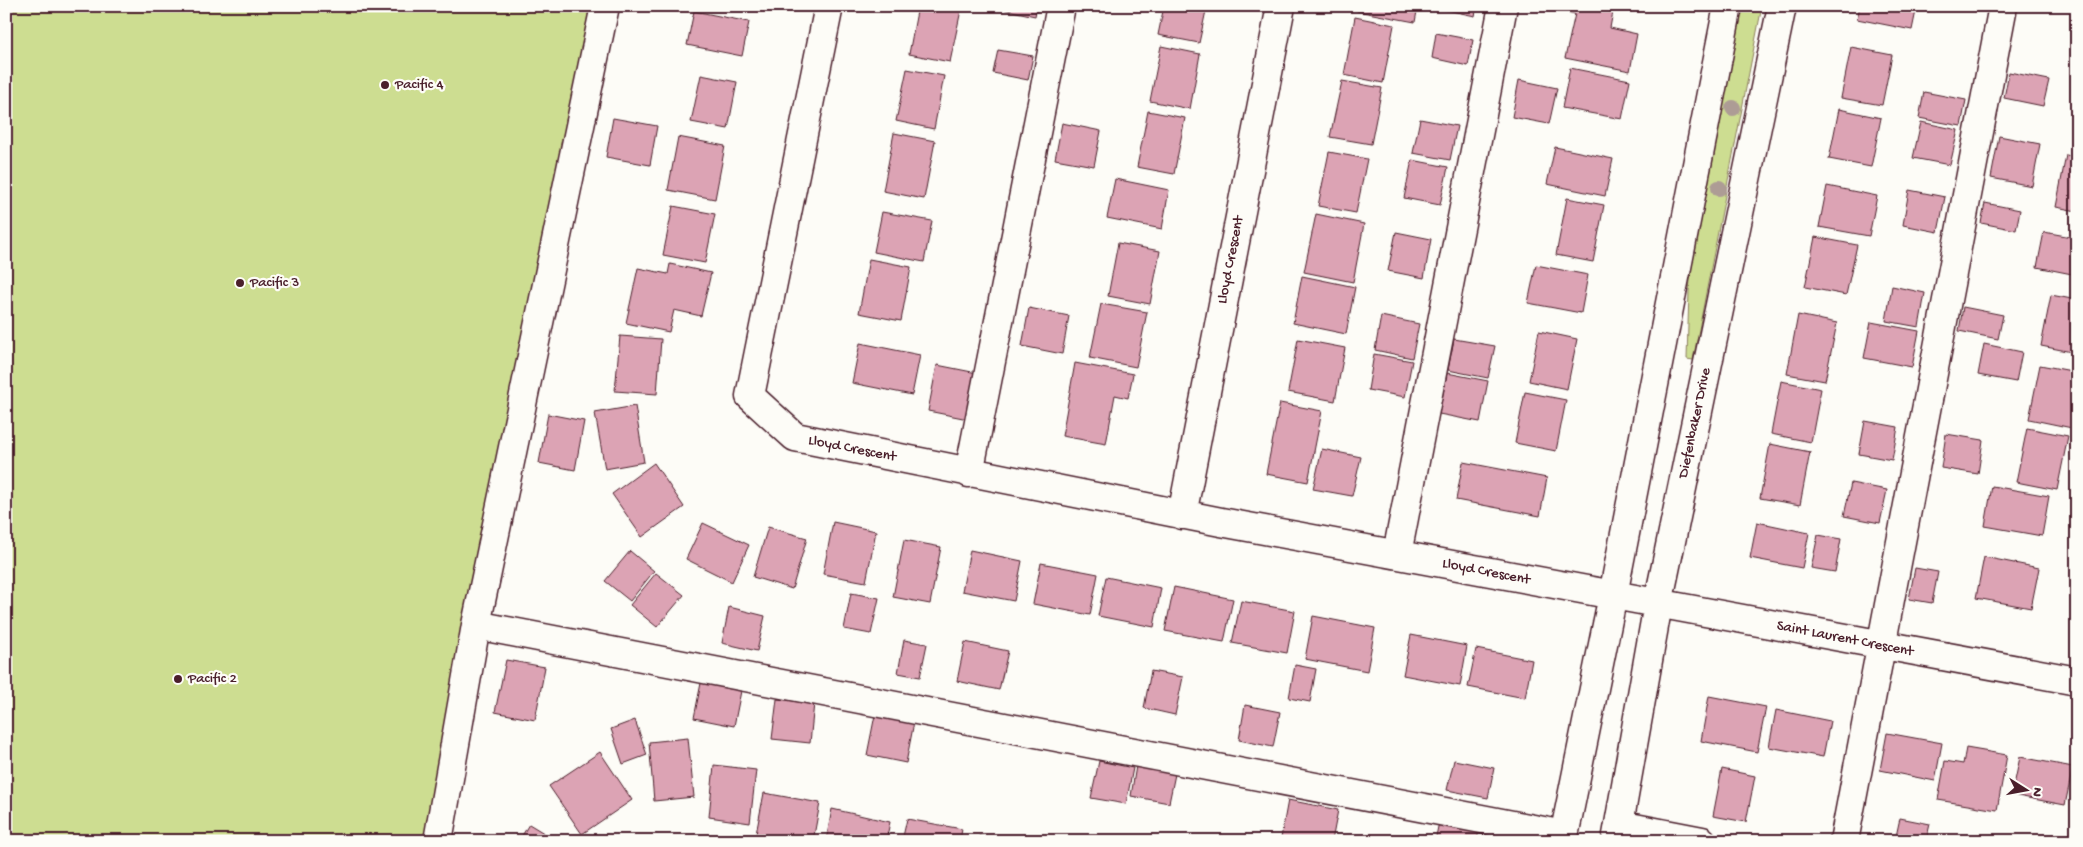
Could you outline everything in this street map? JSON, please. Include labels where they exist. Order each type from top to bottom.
[{"type":"street","points":[[438,841],[476,625],[605,6]]},
{"type":"street","name":"Lloyd Crescent","points":[[829,6],[750,396],[795,437],[1182,515],[1613,596]]},
{"type":"street","points":[[969,472],[1061,6]]},
{"type":"street","name":"Lloyd Crescent","points":[[1182,515],[1281,6]]},
{"type":"street","points":[[1397,554],[1503,6]]},
{"type":"street","points":[[476,625],[1564,838],[1728,6]]},
{"type":"street","name":"Diefenbaker Drive","points":[[1617,833],[1658,604],[1782,6]]},
{"type":"street","points":[[1844,841],[2003,6]]},
{"type":"street","name":"Saint Laurent Crescent","points":[[1613,596],[2077,682]]},
{"type":"street","points":[[1617,833],[1702,841]]},
{"type":"green space","points":[[6,6],[606,6],[443,841],[6,841]]},
{"type":"green space","points":[[1743,6],[1762,6],[1693,360],[1687,359],[1691,271]]},
{"type":"building","points":[[918,6],[942,6],[961,10],[950,62],[909,54]]},
{"type":"building","points":[[998,6],[1037,6],[1035,16],[998,8]]},
{"type":"building","points":[[1164,6],[1207,6],[1199,43],[1158,35]]},
{"type":"building","points":[[1358,6],[1418,6],[1415,22],[1357,11]]},
{"type":"building","points":[[1442,6],[1477,6],[1475,16],[1442,9]]},
{"type":"building","points":[[1550,6],[1614,6],[1610,28],[1637,34],[1630,71],[1565,58],[1575,14],[1549,8]]},
{"type":"building","points":[[1860,6],[1917,6],[1912,30],[1857,19]]},
{"type":"building","points":[[694,11],[749,22],[742,56],[687,45]]},
{"type":"building","points":[[1355,17],[1394,25],[1383,83],[1344,75]]},
{"type":"building","points":[[1436,33],[1473,40],[1468,66],[1432,58]]},
{"type":"building","points":[[1161,46],[1200,54],[1190,109],[1150,101]]},
{"type":"building","points":[[1851,47],[1892,55],[1882,105],[1841,98]]},
{"type":"building","points":[[998,50],[1033,56],[1028,80],[993,73]]},
{"type":"building","points":[[1570,68],[1630,80],[1622,119],[1562,108]]},
{"type":"building","points":[[907,69],[944,76],[934,129],[896,121]]},
{"type":"building","points":[[2009,72],[2049,80],[2043,106],[2004,98]]},
{"type":"building","points":[[701,75],[737,82],[728,129],[691,122]]},
{"type":"building","points":[[1519,80],[1557,88],[1549,124],[1512,117]]},
{"type":"building","points":[[1342,81],[1382,88],[1371,144],[1330,137]]},
{"type":"building","points":[[1924,92],[1966,100],[1961,126],[1919,118]]},
{"type":"building","points":[[1839,109],[1881,118],[1871,167],[1829,159]]},
{"type":"building","points":[[1148,111],[1185,118],[1174,174],[1137,167]]},
{"type":"building","points":[[613,118],[657,126],[650,165],[606,157]]},
{"type":"building","points":[[1420,119],[1457,126],[1450,160],[1413,153]]},
{"type":"building","points":[[1921,122],[1958,130],[1950,165],[1913,158]]},
{"type":"building","points":[[1062,123],[1101,131],[1094,166],[1055,159]]},
{"type":"building","points":[[894,133],[935,141],[924,199],[883,191]]},
{"type":"building","points":[[1999,136],[2040,144],[2032,186],[1991,178]]},
{"type":"building","points":[[678,137],[725,146],[715,199],[668,190]]},
{"type":"building","points":[[1555,147],[1613,159],[1605,196],[1547,184]]},
{"type":"building","points":[[1329,152],[1367,159],[1356,213],[1318,206]]},
{"type":"building","points":[[2066,155],[2077,157],[2077,211],[2056,207]]},
{"type":"building","points":[[1412,160],[1448,167],[1440,205],[1404,198]]},
{"type":"building","points":[[1115,179],[1169,190],[1162,229],[1107,218]]},
{"type":"building","points":[[1827,186],[1877,196],[1869,236],[1819,227]]},
{"type":"building","points":[[1909,190],[1945,197],[1938,232],[1903,225]]},
{"type":"building","points":[[1567,198],[1604,205],[1593,262],[1556,255]]},
{"type":"building","points":[[1985,203],[2020,210],[2016,230],[1981,223]]},
{"type":"building","points":[[673,206],[715,214],[705,263],[663,255]]},
{"type":"building","points":[[882,212],[932,221],[924,262],[874,252]]},
{"type":"building","points":[[1316,214],[1364,224],[1353,282],[1304,272]]},
{"type":"building","points":[[1396,232],[1431,239],[1424,278],[1388,271]]},
{"type":"building","points":[[2044,232],[2077,238],[2077,275],[2037,267]]},
{"type":"building","points":[[1815,237],[1857,245],[1846,295],[1805,287]]},
{"type":"building","points":[[1118,243],[1160,251],[1150,304],[1108,296]]},
{"type":"building","points":[[869,259],[911,267],[901,321],[859,313]]},
{"type":"building","points":[[670,264],[711,273],[701,316],[674,310],[669,332],[626,323],[638,268],[668,274]]},
{"type":"building","points":[[1536,265],[1588,275],[1581,313],[1528,303]]},
{"type":"building","points":[[1302,276],[1355,287],[1346,334],[1293,323]]},
{"type":"building","points":[[1892,286],[1925,293],[1919,327],[1886,321]]},
{"type":"building","points":[[2051,295],[2077,300],[2077,353],[2041,346]]},
{"type":"building","points":[[1101,304],[1147,312],[1136,367],[1090,358]]},
{"type":"building","points":[[1963,307],[2003,315],[1998,339],[1959,331]]},
{"type":"building","points":[[1029,308],[1069,316],[1062,354],[1022,346]]},
{"type":"building","points":[[1798,315],[1837,323],[1825,381],[1787,374]]},
{"type":"building","points":[[1381,316],[1419,324],[1412,358],[1375,350]]},
{"type":"building","points":[[1871,322],[1919,331],[1912,367],[1864,358]]},
{"type":"building","points":[[1539,331],[1577,339],[1567,389],[1529,381]]},
{"type":"building","points":[[620,336],[661,339],[657,394],[615,391]]},
{"type":"building","points":[[1298,339],[1345,348],[1335,401],[1288,392]]},
{"type":"building","points":[[1454,339],[1495,346],[1488,378],[1448,370]]},
{"type":"building","points":[[860,343],[920,355],[912,395],[852,383]]},
{"type":"building","points":[[1984,344],[2022,352],[2016,382],[1978,375]]},
{"type":"building","points":[[1374,354],[1412,361],[1405,397],[1368,390]]},
{"type":"building","points":[[1075,363],[1133,374],[1128,398],[1115,395],[1106,444],[1062,436]]},
{"type":"building","points":[[937,365],[977,373],[968,419],[928,411]]},
{"type":"building","points":[[2040,365],[2077,372],[2077,405],[2072,428],[2029,419]]},
{"type":"building","points":[[1447,373],[1488,381],[1480,422],[1439,414]]},
{"type":"building","points":[[1781,381],[1821,389],[1811,442],[1771,434]]},
{"type":"building","points":[[1525,392],[1566,400],[1556,451],[1515,443]]},
{"type":"building","points":[[1280,403],[1322,411],[1308,482],[1266,474]]},
{"type":"building","points":[[635,406],[644,462],[605,469],[595,413]]},
{"type":"building","points":[[548,414],[584,421],[575,470],[539,463]]},
{"type":"building","points":[[1865,421],[1898,427],[1892,460],[1859,454]]},
{"type":"building","points":[[2027,428],[2068,436],[2057,490],[2016,482]]},
{"type":"building","points":[[1946,434],[1983,440],[1978,474],[1941,468]]},
{"type":"building","points":[[1770,444],[1810,452],[1800,505],[1760,498]]},
{"type":"building","points":[[1322,449],[1361,457],[1352,496],[1313,489]]},
{"type":"building","points":[[1463,462],[1547,478],[1540,516],[1456,500]]},
{"type":"building","points":[[654,463],[684,507],[642,537],[612,494]]},
{"type":"building","points":[[1851,483],[1887,490],[1880,523],[1844,516]]},
{"type":"building","points":[[1992,486],[2049,496],[2042,536],[1985,526]]},
{"type":"building","points":[[833,522],[876,531],[866,582],[823,574]]},
{"type":"building","points":[[1757,522],[1809,533],[1802,568],[1750,558]]},
{"type":"building","points":[[703,523],[749,545],[732,582],[686,559]]},
{"type":"building","points":[[768,527],[807,538],[792,589],[753,577]]},
{"type":"building","points":[[1818,535],[1841,539],[1835,572],[1811,568]]},
{"type":"building","points":[[904,540],[941,547],[930,604],[893,597]]},
{"type":"building","points":[[970,550],[1022,561],[1014,601],[962,591]]},
{"type":"building","points":[[630,551],[654,571],[630,601],[605,581]]},
{"type":"building","points":[[1984,557],[2039,568],[2031,608],[1976,598]]},
{"type":"building","points":[[1041,563],[1098,574],[1090,615],[1033,604]]},
{"type":"building","points":[[1915,568],[1938,572],[1932,603],[1909,599]]},
{"type":"building","points":[[656,573],[684,595],[657,627],[630,605]]},
{"type":"building","points":[[1106,577],[1161,588],[1154,627],[1098,616]]},
{"type":"building","points":[[1174,587],[1233,599],[1224,642],[1165,631]]},
{"type":"building","points":[[851,593],[879,598],[871,634],[844,629]]},
{"type":"building","points":[[1241,601],[1295,611],[1287,653],[1232,643]]},
{"type":"building","points":[[729,607],[765,616],[757,651],[722,643]]},
{"type":"building","points":[[1313,616],[1375,628],[1367,671],[1305,659]]},
{"type":"building","points":[[1411,635],[1467,646],[1460,686],[1403,675]]},
{"type":"building","points":[[904,640],[927,644],[920,677],[898,673]]},
{"type":"building","points":[[965,642],[1008,651],[999,690],[957,681]]},
{"type":"building","points":[[1476,649],[1532,660],[1525,698],[1468,687]]},
{"type":"building","points":[[506,660],[545,667],[535,720],[495,712]]},
{"type":"building","points":[[1295,665],[1316,669],[1310,702],[1289,698]]},
{"type":"building","points":[[1151,671],[1183,677],[1175,715],[1144,708]]},
{"type":"building","points":[[701,683],[741,691],[734,726],[694,718]]},
{"type":"building","points":[[1709,696],[1766,707],[1757,752],[1701,741]]},
{"type":"building","points":[[777,699],[814,703],[810,743],[772,739]]},
{"type":"building","points":[[1245,705],[1280,712],[1273,747],[1239,740]]},
{"type":"building","points":[[1776,710],[1830,721],[1823,757],[1769,747]]},
{"type":"building","points":[[875,715],[914,722],[906,763],[867,755]]},
{"type":"building","points":[[635,720],[647,755],[623,764],[611,729]]},
{"type":"building","points":[[1887,733],[1942,743],[1935,781],[1880,770]]},
{"type":"building","points":[[688,738],[694,797],[654,801],[649,742]]},
{"type":"building","points":[[1966,748],[2007,755],[1997,810],[1938,800],[1945,761],[1963,764]]},
{"type":"building","points":[[600,752],[632,800],[582,834],[549,786]]},
{"type":"building","points":[[2020,757],[2073,767],[2065,805],[2012,795]]},
{"type":"building","points":[[1454,760],[1494,768],[1488,798],[1447,790]]},
{"type":"building","points":[[1099,761],[1133,768],[1126,804],[1091,798]]},
{"type":"building","points":[[714,765],[756,770],[750,823],[709,817]]},
{"type":"building","points":[[1136,766],[1175,774],[1169,803],[1131,796]]},
{"type":"building","points":[[1722,769],[1755,776],[1746,822],[1713,816]]},
{"type":"building","points":[[764,793],[820,803],[813,841],[765,841],[755,839]]},
{"type":"building","points":[[1288,800],[1338,810],[1332,841],[1295,841],[1281,838]]},
{"type":"building","points":[[832,809],[890,822],[886,841],[826,841]]},
{"type":"building","points":[[1900,818],[1930,824],[1926,841],[1895,841]]},
{"type":"building","points":[[907,819],[962,829],[960,841],[902,841]]},
{"type":"building","points":[[1439,822],[1479,830],[1477,841],[1435,841]]},
{"type":"building","points":[[529,824],[557,841],[519,841]]},
{"type":"building","points":[[979,836],[1002,841],[978,841]]},
{"type":"building","points":[[1998,837],[2019,841],[1997,841]]},
{"type":"place","name":"Pacific 4","points":[[385,85]]},
{"type":"place","name":"Pacific 3","points":[[240,283]]},
{"type":"place","name":"Pacific 2","points":[[178,679]]}]
